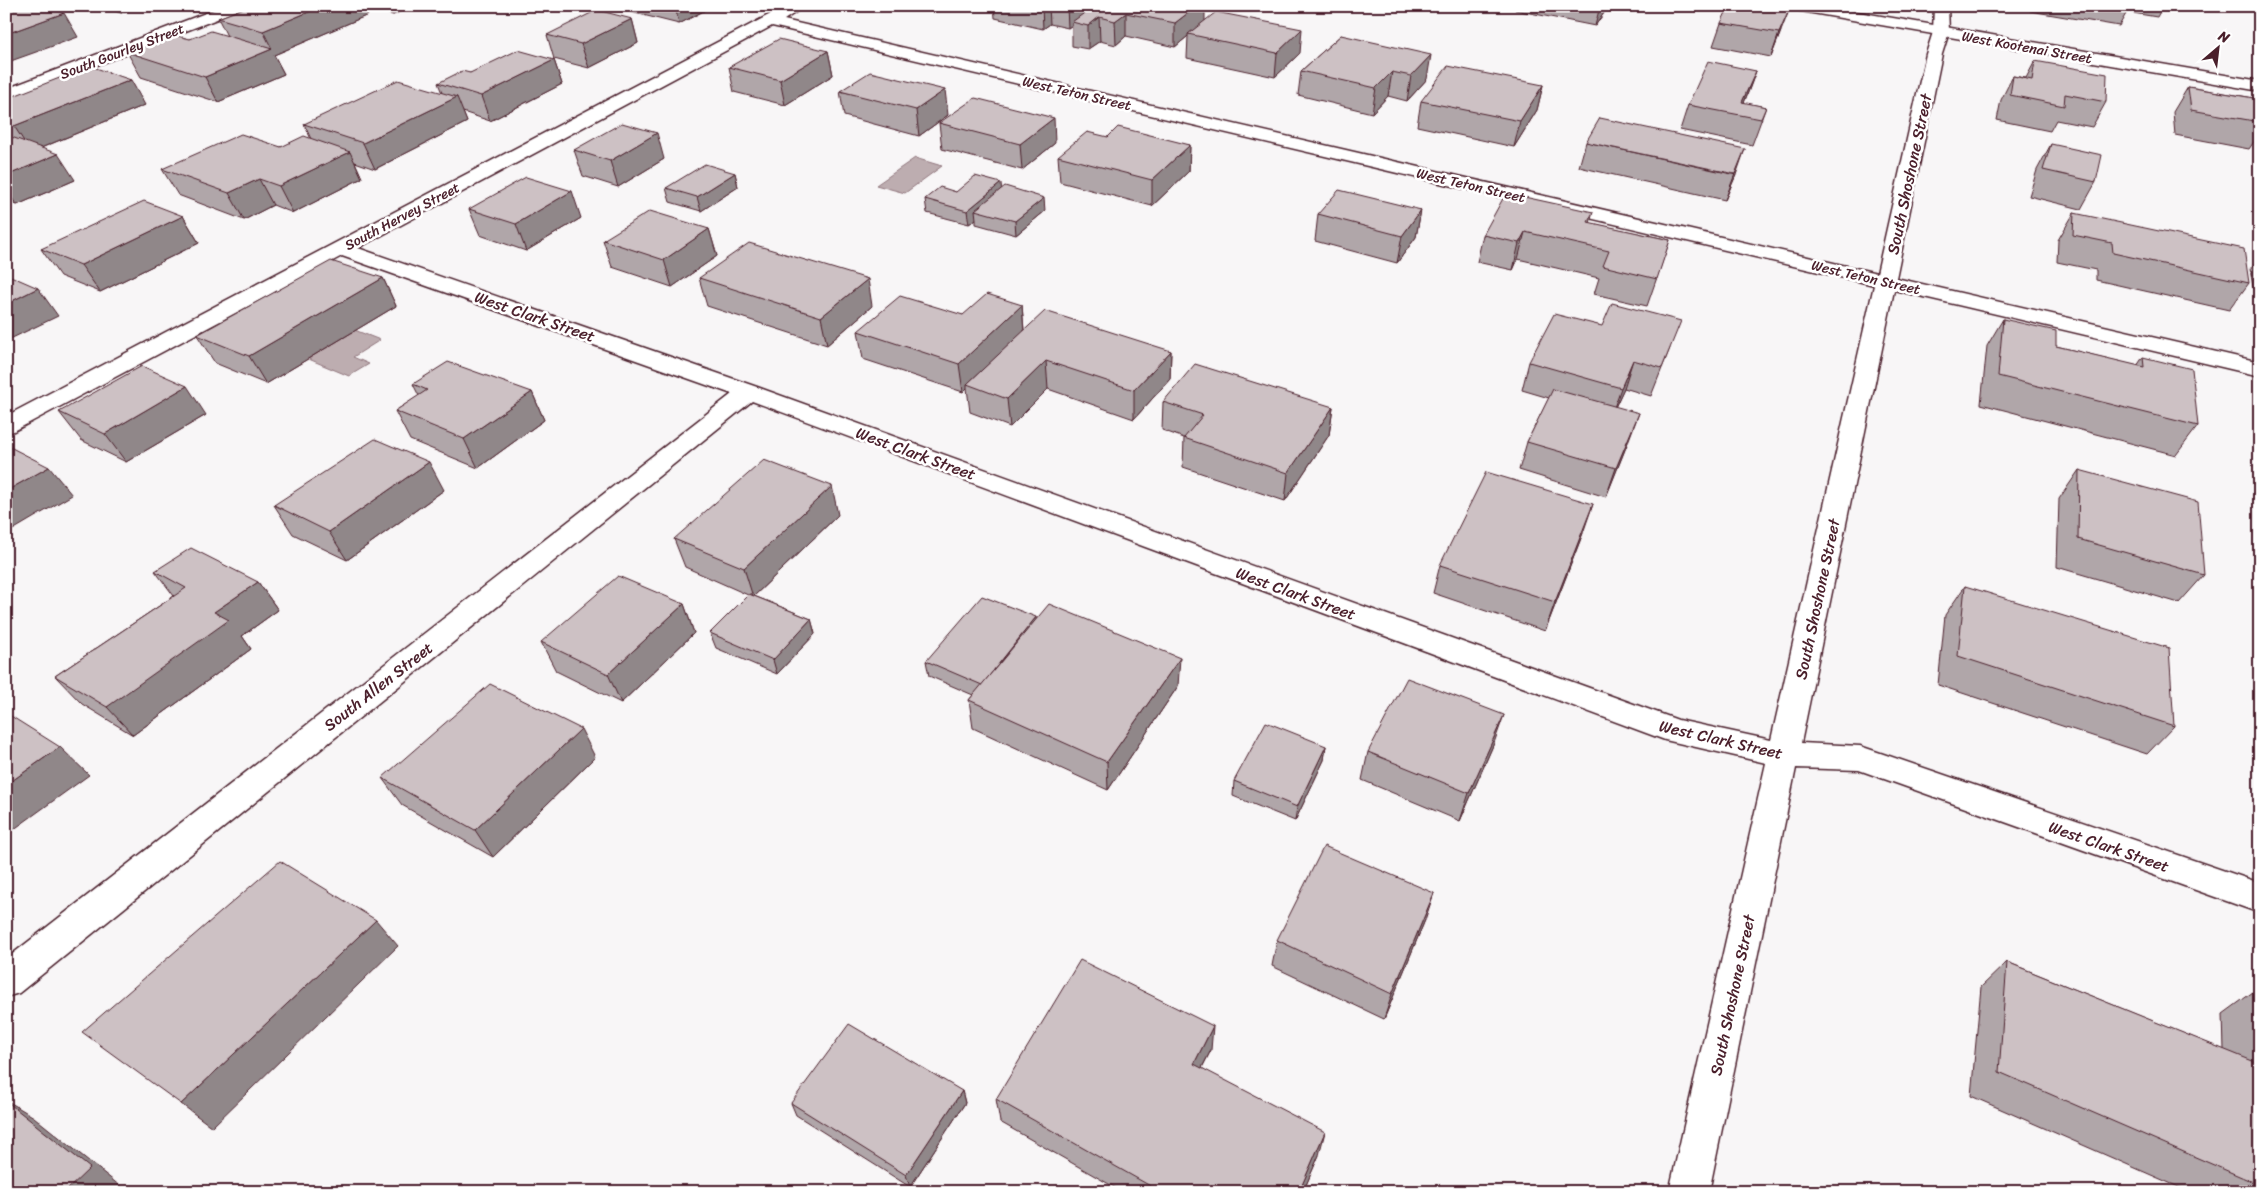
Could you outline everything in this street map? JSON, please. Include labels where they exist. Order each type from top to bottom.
[{"type":"street","name":"South Gourley Street","points":[[6,95],[238,6]]},
{"type":"street","name":"South Hervey Street","points":[[6,426],[798,6]]},
{"type":"street","name":"West Kootenai Street","points":[[1795,6],[1941,19],[2260,86]]},
{"type":"street","name":"South Shoshone Street","points":[[1689,1192],[1941,19]]},
{"type":"street","name":"West Teton Street","points":[[770,21],[2260,370]]},
{"type":"street","name":"West Clark Street","points":[[342,249],[749,392],[1676,732],[1784,755],[1860,758],[2260,898]]},
{"type":"street","name":"South Allen Street","points":[[6,981],[749,392]]},
{"type":"shaded area","points":[[915,158],[942,166],[905,193],[876,185]]},
{"type":"shaded area","points":[[352,329],[380,340],[353,357],[369,364],[349,376],[304,357]]},
{"type":"building","points":[[6,6],[41,6],[64,13],[6,34]]},
{"type":"building","points":[[249,6],[323,6],[263,31],[218,18]]},
{"type":"building","points":[[1094,6],[1197,6],[1175,23],[1126,13],[1115,21],[1099,17],[1088,26],[1072,22]]},
{"type":"building","points":[[1729,6],[1780,6],[1790,8],[1779,33],[1721,23]]},
{"type":"building","points":[[597,10],[632,19],[581,44],[547,35]]},
{"type":"building","points":[[1216,12],[1302,29],[1277,53],[1188,34]]},
{"type":"building","points":[[211,31],[272,49],[205,77],[127,52],[174,35],[190,39]]},
{"type":"building","points":[[1341,35],[1431,55],[1411,76],[1392,72],[1376,88],[1301,71]]},
{"type":"building","points":[[779,39],[828,51],[780,80],[729,67]]},
{"type":"building","points":[[518,50],[554,60],[481,96],[438,83],[462,71],[470,73]]},
{"type":"building","points":[[1708,61],[1756,71],[1742,102],[1766,107],[1761,119],[1688,105]]},
{"type":"building","points":[[2035,61],[2107,74],[2106,102],[2065,94],[2064,106],[2010,95],[2013,76],[2032,80]]},
{"type":"building","points":[[90,66],[131,80],[14,126],[6,123],[6,99]]},
{"type":"building","points":[[1448,66],[1543,85],[1520,121],[1421,101]]},
{"type":"building","points":[[870,72],[945,90],[916,110],[840,91]]},
{"type":"building","points":[[398,80],[457,97],[363,143],[304,124]]},
{"type":"building","points":[[2188,87],[2260,99],[2260,122],[2191,110]]},
{"type":"building","points":[[975,98],[1054,118],[1020,144],[939,123]]},
{"type":"building","points":[[1600,118],[1745,149],[1735,174],[1586,142]]},
{"type":"building","points":[[622,123],[657,133],[610,161],[574,150]]},
{"type":"building","points":[[1118,127],[1190,145],[1152,180],[1058,156],[1087,132],[1108,137]]},
{"type":"building","points":[[241,134],[281,147],[304,136],[350,152],[279,186],[259,179],[229,193],[162,169]]},
{"type":"building","points":[[6,135],[58,154],[6,176]]},
{"type":"building","points":[[2051,144],[2102,155],[2096,182],[2043,170]]},
{"type":"building","points":[[705,164],[735,173],[697,197],[666,188]]},
{"type":"building","points":[[975,176],[1001,183],[967,211],[925,199],[940,187],[956,192]]},
{"type":"building","points":[[526,177],[572,191],[516,224],[469,209]]},
{"type":"building","points":[[1005,186],[1044,198],[1015,221],[975,210]]},
{"type":"building","points":[[1339,190],[1421,210],[1402,236],[1318,214]]},
{"type":"building","points":[[1506,193],[1593,212],[1588,222],[1670,240],[1657,279],[1603,266],[1609,251],[1525,232],[1519,243],[1483,235]]},
{"type":"building","points":[[144,201],[183,216],[81,265],[41,249]]},
{"type":"building","points":[[650,211],[709,229],[664,260],[603,240]]},
{"type":"building","points":[[2074,213],[2244,249],[2249,283],[2113,253],[2112,243],[2073,235]]},
{"type":"building","points":[[749,243],[868,279],[821,317],[699,278]]},
{"type":"building","points":[[331,261],[383,278],[249,356],[197,335]]},
{"type":"building","points":[[6,274],[38,288],[6,304]]},
{"type":"building","points":[[987,294],[1022,305],[959,364],[858,331],[900,296],[963,315]]},
{"type":"building","points":[[1612,303],[1681,321],[1662,368],[1633,360],[1621,388],[1529,362],[1554,314],[1602,326]]},
{"type":"building","points":[[1045,311],[1171,351],[1134,390],[1046,361],[1007,399],[967,384]]},
{"type":"building","points":[[2003,319],[2056,331],[2056,346],[2144,367],[2143,357],[2192,369],[2198,426],[1998,376]]},
{"type":"building","points":[[448,362],[532,392],[464,439],[395,411],[427,390],[413,384]]},
{"type":"building","points":[[1195,364],[1333,407],[1288,473],[1184,438],[1203,415],[1163,402]]},
{"type":"building","points":[[142,366],[187,386],[105,434],[59,412]]},
{"type":"building","points":[[1553,389],[1639,413],[1616,468],[1527,442]]},
{"type":"building","points":[[375,439],[429,462],[329,532],[274,505]]},
{"type":"building","points":[[6,445],[49,467],[6,491]]},
{"type":"building","points":[[764,460],[832,486],[744,568],[674,539]]},
{"type":"building","points":[[2079,470],[2198,502],[2204,575],[2078,539]]},
{"type":"building","points":[[1486,472],[1593,504],[1555,602],[1440,565]]},
{"type":"building","points":[[191,548],[258,582],[214,612],[229,620],[107,707],[55,676],[186,588],[155,571]]},
{"type":"building","points":[[618,576],[684,604],[608,674],[541,642]]},
{"type":"building","points":[[1965,586],[2169,648],[2174,726],[1958,656]]},
{"type":"building","points":[[749,594],[811,619],[773,660],[710,633]]},
{"type":"building","points":[[982,596],[1036,617],[982,685],[926,661]]},
{"type":"building","points":[[1049,604],[1180,658],[1107,762],[969,700]]},
{"type":"building","points":[[1407,678],[1504,715],[1469,793],[1368,752]]},
{"type":"building","points":[[490,684],[581,729],[475,830],[382,778]]},
{"type":"building","points":[[6,713],[60,747],[6,785]]},
{"type":"building","points":[[1266,722],[1326,746],[1297,807],[1234,781]]},
{"type":"building","points":[[1324,846],[1434,893],[1392,994],[1277,940]]},
{"type":"building","points":[[280,861],[376,920],[181,1104],[82,1032]]},
{"type":"building","points":[[1080,960],[1213,1026],[1194,1064],[1325,1132],[1299,1192],[1161,1192],[996,1099]]},
{"type":"building","points":[[2007,962],[2260,1064],[2260,1185],[1999,1072]]},
{"type":"building","points":[[2257,989],[2260,990],[2260,1035]]},
{"type":"building","points":[[849,1024],[962,1091],[906,1175],[791,1103]]},
{"type":"building","points":[[6,1101],[90,1168],[65,1192],[6,1192]]}]
